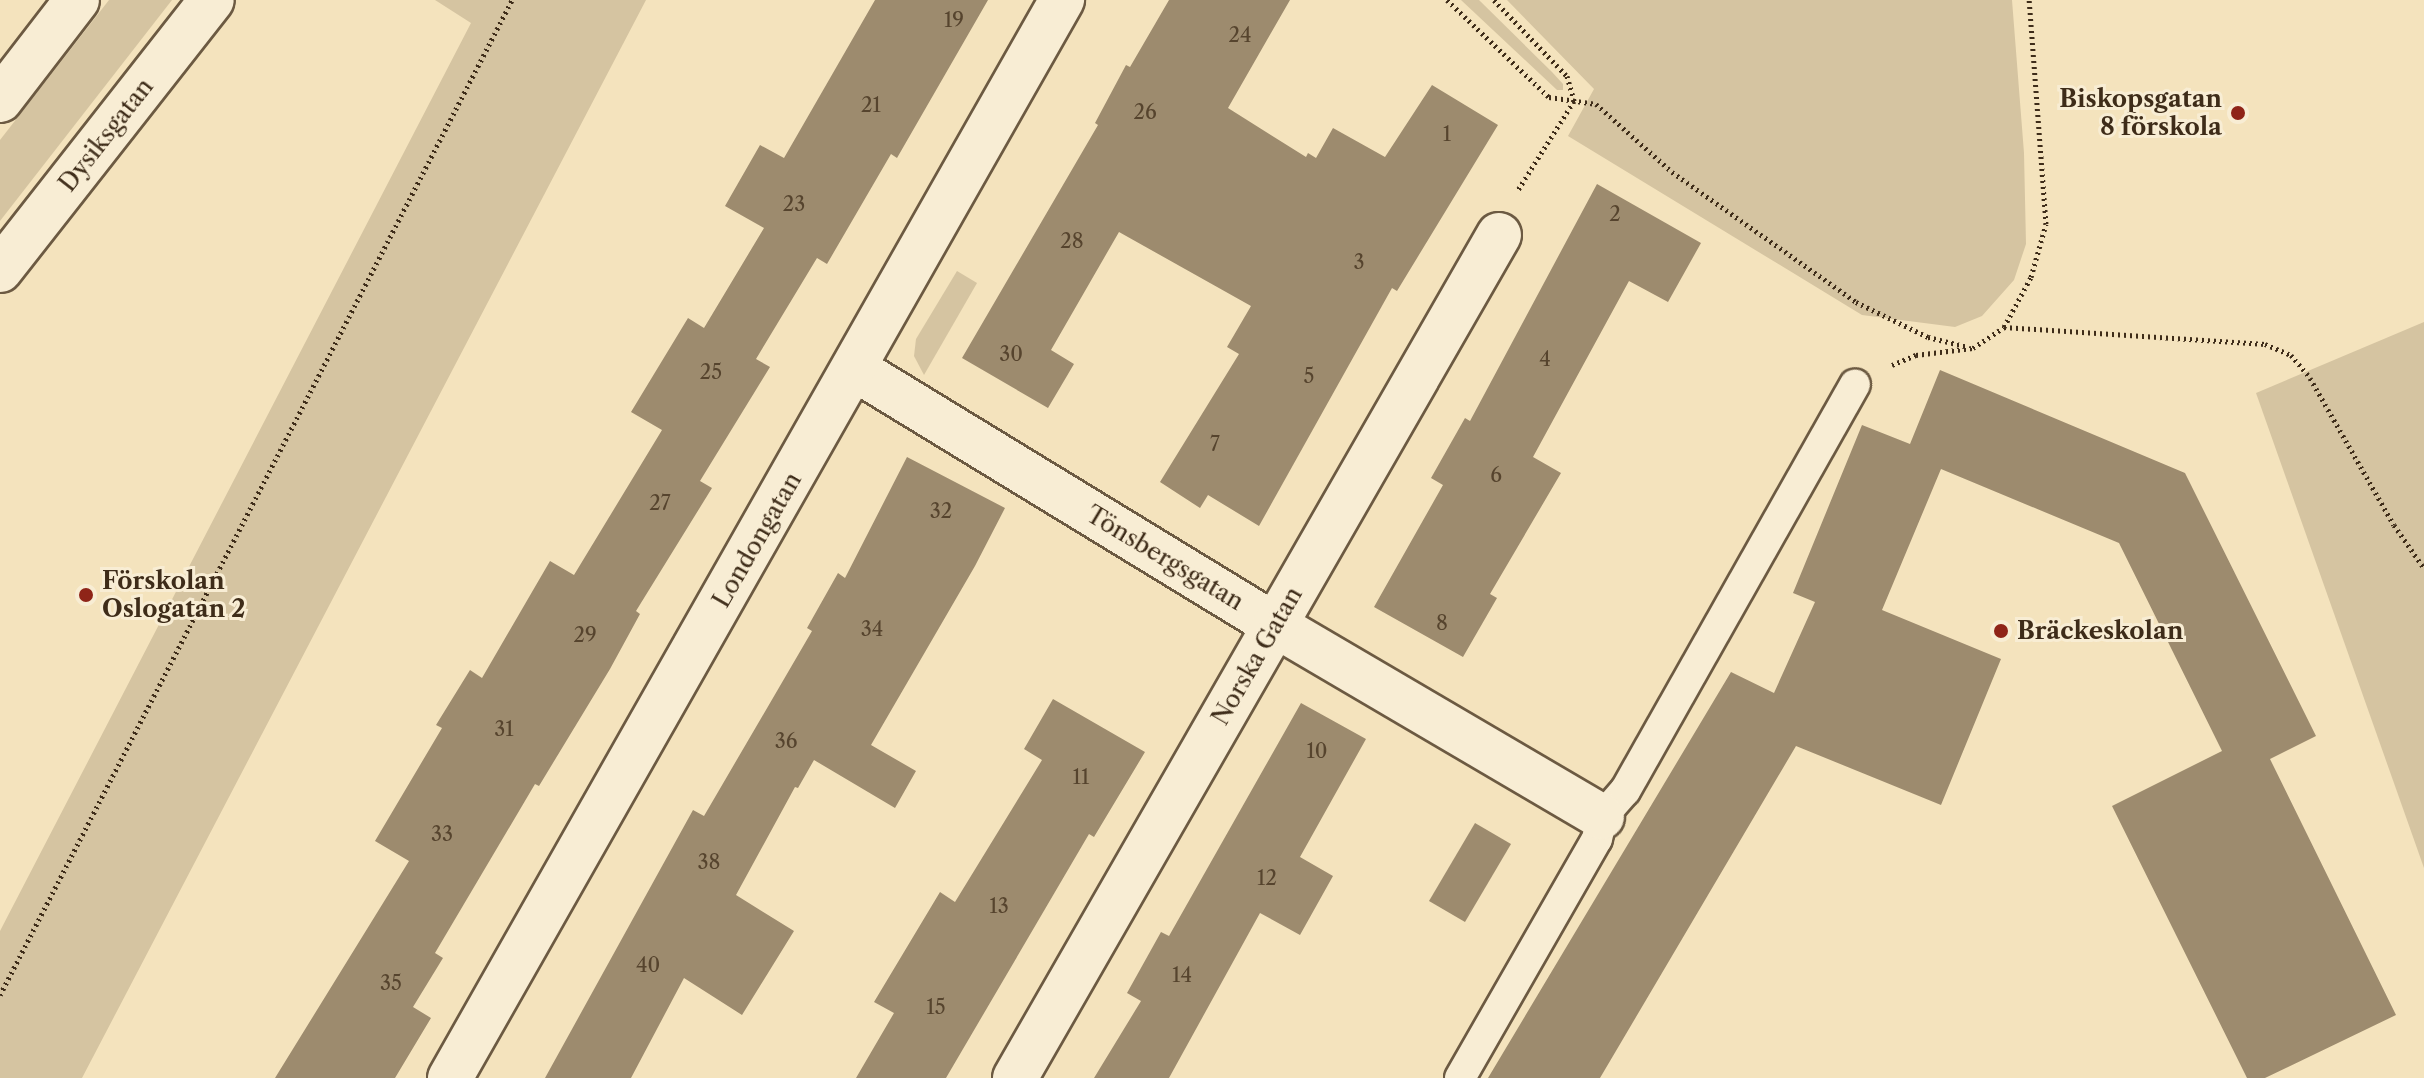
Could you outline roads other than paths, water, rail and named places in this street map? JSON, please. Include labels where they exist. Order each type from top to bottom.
[{"type":"street","points":[[0,100],[77,0]]},
{"type":"street","name":"Dysiksgatan","points":[[0,270],[212,0]]},
{"type":"street","name":"Londongatan","points":[[450,1078],[1062,0]]},
{"type":"street","name":"Norska Gatan","points":[[1015,1078],[1499,235]]},
{"type":"street","name":"Tönsbergsgatan","points":[[855,369],[1275,625],[1602,817]]},
{"type":"lane","points":[[1460,1078],[1597,839],[1602,817],[1625,791],[1855,385]]},
{"type":"place","name":"Biskopsgatan 8 förskola","points":[[2238,113]]},
{"type":"place","name":"Förskolan Oslogatan 2","points":[[86,595]]},
{"type":"place","name":"Bräckeskolan","points":[[2001,631]]}]
